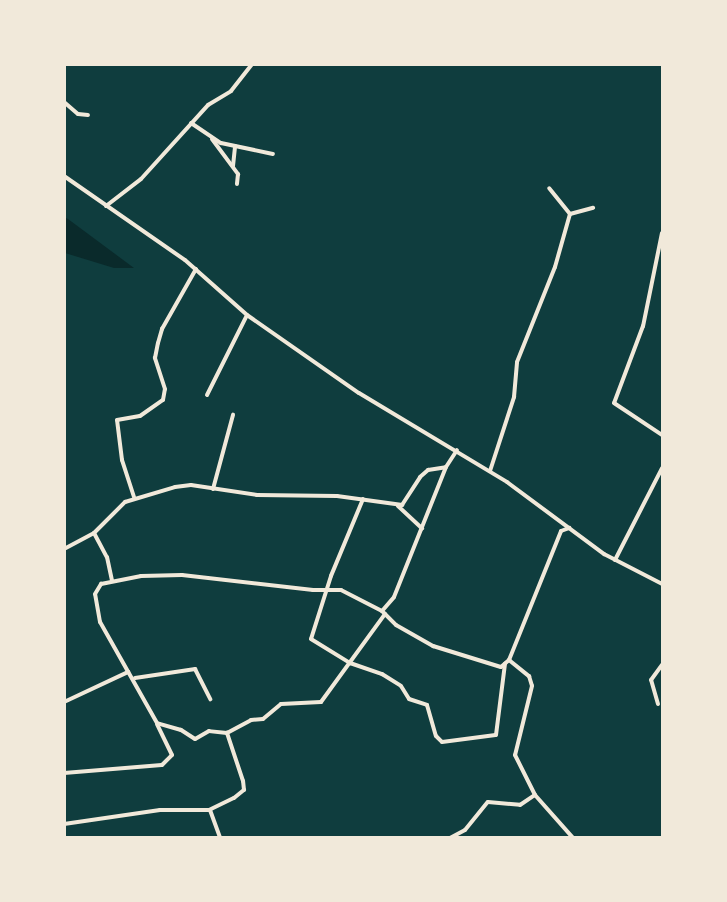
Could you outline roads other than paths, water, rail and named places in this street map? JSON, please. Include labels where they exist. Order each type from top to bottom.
[{"type":"street","points":[[106,206],[141,179],[215,99],[231,91],[252,64]]},
{"type":"street","points":[[64,110],[66,104],[78,114],[88,115]]},
{"type":"street","points":[[191,123],[212,138],[235,146],[273,154]]},
{"type":"street","points":[[212,138],[233,167]]},
{"type":"street","points":[[235,146],[233,167],[237,184]]},
{"type":"street","points":[[64,176],[196,269],[247,315],[359,393],[490,471],[615,560],[663,584]]},
{"type":"street","points":[[549,188],[570,214]]},
{"type":"street","points":[[570,214],[593,208]]},
{"type":"street","points":[[490,471],[514,397],[517,362],[555,267],[570,214]]},
{"type":"street","points":[[663,233],[643,326],[614,403],[663,435]]},
{"type":"street","points":[[134,497],[122,460],[117,420],[140,416],[163,400],[165,389],[155,358],[162,329],[196,269]]},
{"type":"street","points":[[207,395],[247,315]]},
{"type":"street","points":[[213,489],[232,415]]},
{"type":"street","points":[[157,723],[182,730],[195,740],[209,731],[227,733],[251,720],[263,719],[281,704],[321,702],[394,597],[446,467],[457,450]]},
{"type":"street","points":[[64,549],[94,533],[116,508],[134,497],[191,485],[257,495],[363,499],[402,505],[428,470],[446,467]]},
{"type":"street","points":[[615,560],[663,468]]},
{"type":"street","points":[[363,499],[310,639],[350,663],[375,670],[401,686],[409,699],[427,705],[436,736],[442,742],[496,735],[505,664]]},
{"type":"street","points":[[398,505],[422,528]]},
{"type":"street","points":[[64,773],[162,765],[172,755],[135,678],[128,672],[95,608],[98,588],[112,580],[182,575],[340,590],[384,612],[396,626],[433,646],[490,665],[505,664],[510,660],[561,531],[569,528]]},
{"type":"street","points":[[94,533],[107,557],[112,580]]},
{"type":"street","points":[[510,660],[532,680],[531,698],[515,750],[535,795],[573,837]]},
{"type":"street","points":[[658,704],[651,680],[663,665]]},
{"type":"street","points":[[135,678],[195,669],[210,699]]},
{"type":"street","points":[[64,702],[128,672]]},
{"type":"street","points":[[64,824],[160,810],[209,810],[244,790],[227,733]]},
{"type":"street","points":[[450,837],[465,830],[488,802],[520,805],[535,795]]},
{"type":"street","points":[[209,810],[215,814],[220,837]]},
{"type":"water","points":[[64,217],[134,268],[114,268],[65,253]]}]
